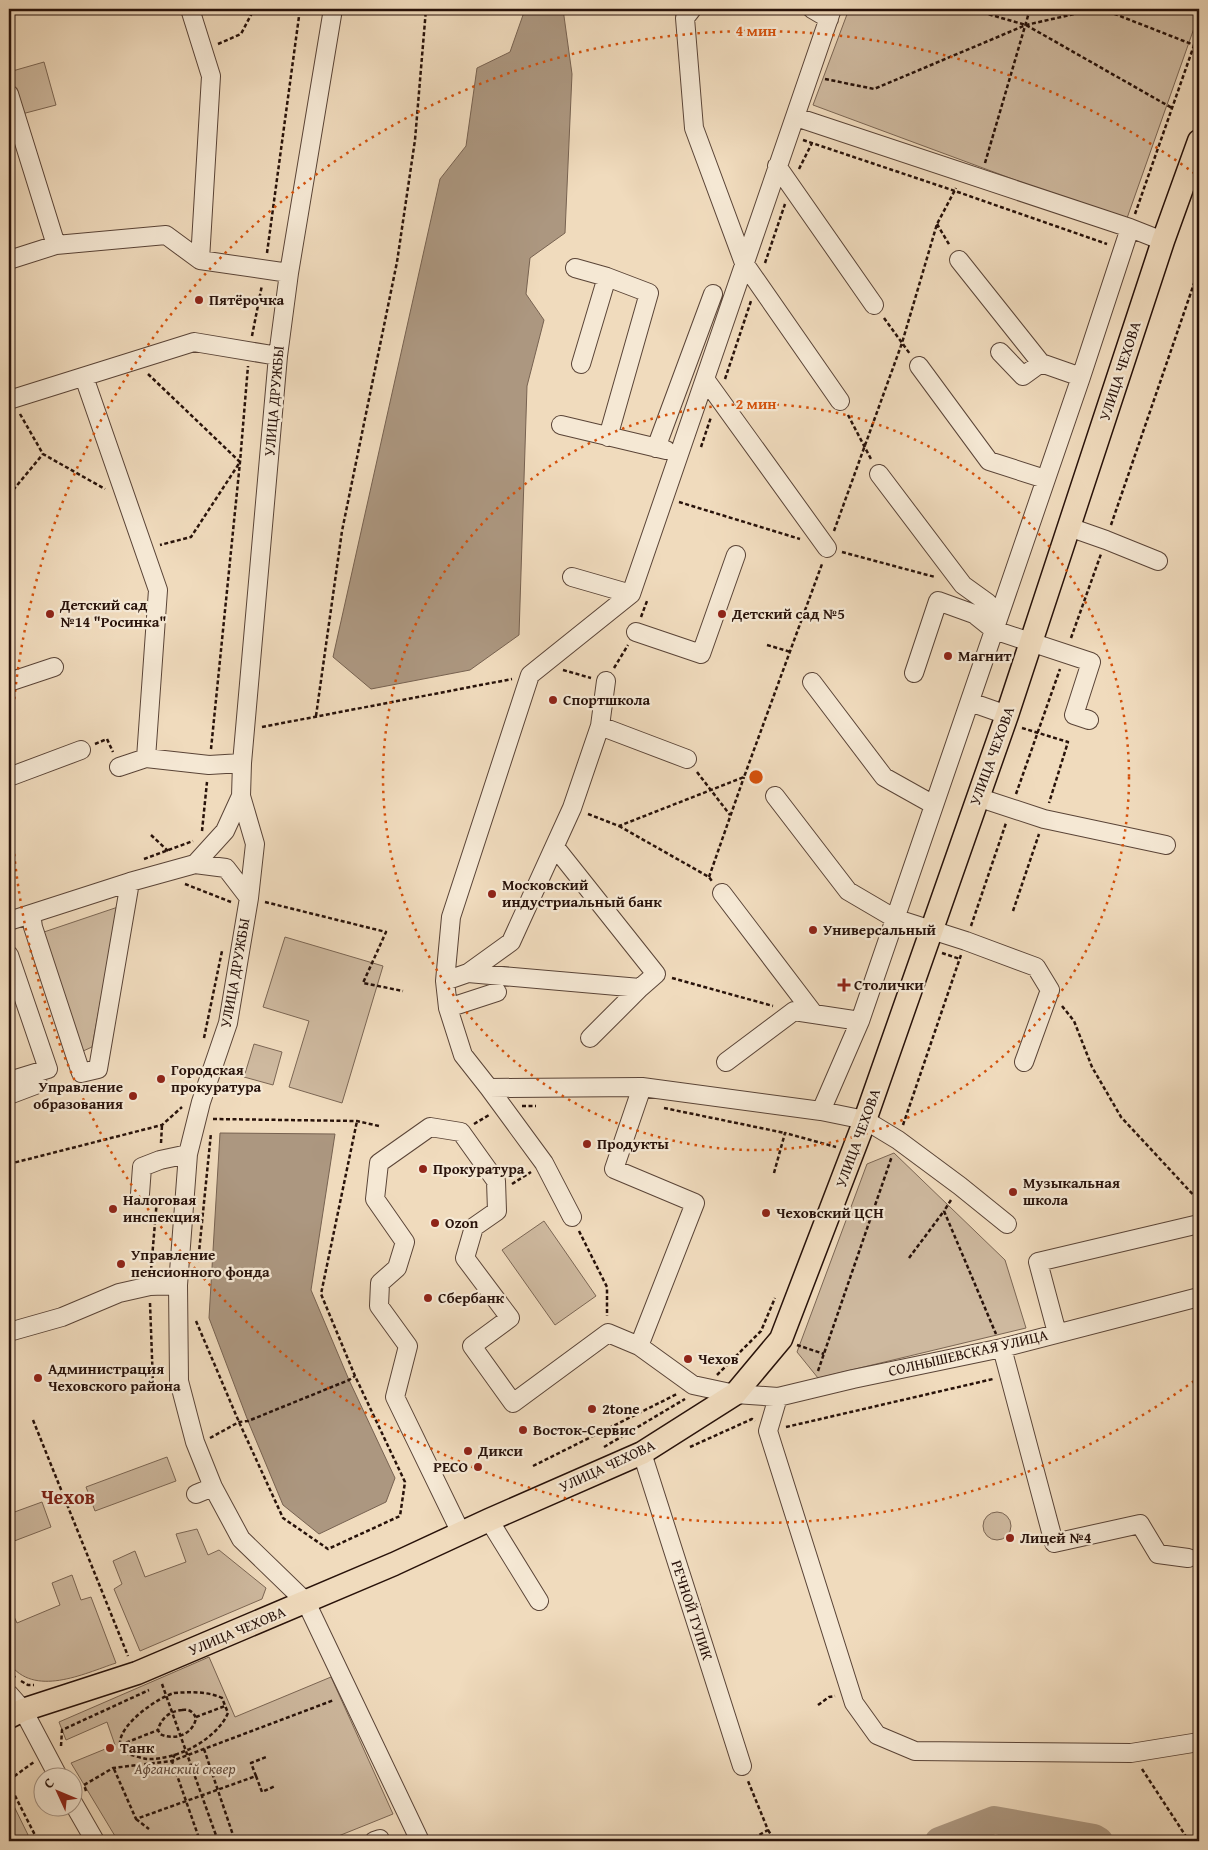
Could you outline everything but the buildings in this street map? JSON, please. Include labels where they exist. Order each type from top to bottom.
[{"type":"main road","name":"УЛИЦА ЧЕХОВА","points":[[13,1707],[137,1673],[306,1602],[642,1453],[735,1394],[781,1339],[865,1120],[977,797],[1012,721],[1032,642],[1069,527],[1163,241],[1199,141]]},
{"type":"street","points":[[190,9],[211,76],[200,260]]},
{"type":"street","name":"УЛИЦА ДРУЖБЫ","points":[[306,1602],[241,1539],[213,1486],[195,1442],[179,1381],[178,1285],[188,1154],[201,1102],[228,1023],[240,900],[255,844],[241,796],[242,763],[278,356],[289,274],[333,9]]},
{"type":"street","points":[[692,9],[685,18],[694,128],[744,263],[840,400]]},
{"type":"street","points":[[572,1217],[544,1163],[463,1055],[448,1008],[445,981],[451,917],[530,675],[630,594],[831,14],[812,9]]},
{"type":"street","points":[[9,94],[56,245]]},
{"type":"street","points":[[796,117],[1130,228],[1163,241]]},
{"type":"street","points":[[777,166],[874,305]]},
{"type":"street","points":[[821,1110],[860,1021],[1081,377],[1130,228]]},
{"type":"street","points":[[9,260],[56,245],[166,235],[200,260],[289,274]]},
{"type":"street","points":[[959,260],[1041,363],[1081,377]]},
{"type":"street","points":[[575,268],[649,293],[608,436]]},
{"type":"street","points":[[581,364],[606,277]]},
{"type":"street","points":[[656,448],[713,294]]},
{"type":"street","points":[[10,396],[84,377],[194,342],[278,356]]},
{"type":"street","points":[[1000,352],[1023,376],[1041,363]]},
{"type":"street","points":[[919,366],[989,461],[1046,479]]},
{"type":"street","points":[[84,377],[158,590],[146,758]]},
{"type":"street","points":[[705,379],[827,548]]},
{"type":"street","points":[[561,425],[679,453]]},
{"type":"street","points":[[879,474],[963,584],[988,603],[994,630]]},
{"type":"street","points":[[1069,527],[1158,561]]},
{"type":"street","points":[[636,632],[701,654],[736,555]]},
{"type":"street","points":[[572,576],[630,594]]},
{"type":"street","points":[[914,673],[938,602],[974,614],[994,630],[1091,662],[1074,715],[1089,720]]},
{"type":"street","points":[[9,682],[54,666]]},
{"type":"street","points":[[445,981],[468,972],[511,942],[572,808],[600,726],[606,681]]},
{"type":"street","points":[[812,682],[884,777],[934,805]]},
{"type":"street","points":[[970,702],[1012,721]]},
{"type":"street","points":[[600,726],[687,759]]},
{"type":"street","points":[[9,777],[81,750]]},
{"type":"street","points":[[119,767],[146,758],[209,765],[242,763]]},
{"type":"street","name":"УЛИЦА ДРУЖБЫ","points":[[195,864],[226,831],[241,796]]},
{"type":"street","points":[[775,796],[848,890],[894,918],[966,941],[1036,967],[1050,990],[1024,1062]]},
{"type":"street","points":[[977,797],[1044,819],[1166,845]]},
{"type":"street","points":[[555,847],[656,974],[590,1038]]},
{"type":"street","name":"УЛИЦА ДРУЖБЫ","points":[[9,921],[130,882],[195,864],[226,868],[240,900]]},
{"type":"street","points":[[31,914],[33,928],[81,1073],[98,1069],[130,882]]},
{"type":"street","points":[[722,893],[814,1014]]},
{"type":"street","points":[[9,955],[48,1069],[9,1081]]},
{"type":"street","points":[[468,972],[640,988]]},
{"type":"street","points":[[448,1008],[496,992]]},
{"type":"street","points":[[726,1062],[794,1011],[860,1021]]},
{"type":"street","points":[[9,1095],[57,1077]]},
{"type":"street","points":[[489,1088],[642,1087],[821,1110],[865,1120],[898,1140],[1007,1224]]},
{"type":"street","points":[[639,1346],[695,1202],[614,1169],[642,1087]]},
{"type":"street","points":[[461,1533],[395,1397],[408,1346],[379,1306],[380,1283],[397,1268],[405,1242],[375,1199],[379,1163],[430,1127],[461,1132],[496,1181],[497,1211],[474,1227],[465,1258],[510,1318],[472,1346],[513,1403],[608,1333],[639,1346],[699,1386]]},
{"type":"street","points":[[148,1196],[142,1167],[160,1160],[188,1154]]},
{"type":"street","points":[[1057,1333],[1038,1262],[1199,1224]]},
{"type":"street","points":[[9,1332],[62,1317],[119,1292],[150,1286],[178,1285]]},
{"type":"street","name":"СОЛНЫШЕВСКАЯ УЛИЦА","points":[[699,1386],[735,1394],[778,1397],[812,1388],[1002,1348],[1199,1297]]},
{"type":"street","points":[[1002,1348],[1054,1543],[1140,1524],[1158,1554],[1188,1558]]},
{"type":"street","points":[[778,1397],[768,1431],[854,1703],[877,1735],[916,1751],[1131,1753],[1199,1742]]},
{"type":"street","name":"РЕЧНОЙ ТУПИК","points":[[642,1453],[742,1766]]},
{"type":"street","points":[[196,1494],[213,1486]]},
{"type":"street","points":[[489,1520],[539,1601]]},
{"type":"street","points":[[306,1602],[420,1841]]},
{"type":"street","points":[[13,1707],[53,1768]]},
{"type":"street","points":[[82,1805],[95,1841]]},
{"type":"path","points":[[203,50],[241,34],[254,9]]},
{"type":"path","points":[[202,837],[240,462],[249,351],[265,270],[300,9]]},
{"type":"path","points":[[316,716],[342,531],[397,262],[415,140],[426,9]]},
{"type":"path","points":[[970,9],[1026,25],[1172,108]]},
{"type":"path","points":[[709,877],[902,343],[937,224],[955,190],[972,176],[1030,9]]},
{"type":"path","points":[[809,76],[874,89],[1026,25],[1096,9]]},
{"type":"path","points":[[1102,9],[1194,45]]},
{"type":"path","points":[[1130,228],[1199,31]]},
{"type":"path","points":[[789,135],[955,190],[1123,250]]},
{"type":"path","points":[[937,224],[959,260]]},
{"type":"path","points":[[812,1388],[1037,732],[1106,540],[1199,269]]},
{"type":"path","points":[[874,305],[919,366]]},
{"type":"path","points":[[134,361],[240,462]]},
{"type":"path","points":[[10,396],[43,454],[128,503]]},
{"type":"path","points":[[840,400],[879,474]]},
{"type":"path","points":[[9,494],[43,454]]},
{"type":"path","points":[[144,549],[191,537],[240,462]]},
{"type":"path","points":[[767,645],[791,652]]},
{"type":"path","points":[[558,668],[580,676],[606,681]]},
{"type":"path","points":[[260,727],[530,675]]},
{"type":"path","points":[[1012,721],[1037,732],[1068,742],[1013,911]]},
{"type":"path","points":[[687,759],[730,816]]},
{"type":"path","points":[[619,826],[744,777]]},
{"type":"path","points":[[572,808],[619,826],[709,877],[722,893]]},
{"type":"path","points":[[151,835],[168,851]]},
{"type":"path","points":[[177,848],[193,840]]},
{"type":"path","points":[[186,884],[240,900],[386,932],[364,983],[403,991]]},
{"type":"path","points":[[203,1042],[222,949]]},
{"type":"path","points":[[940,952],[960,959]]},
{"type":"path","points":[[656,974],[794,1011]]},
{"type":"path","points":[[1050,990],[1074,1020],[1092,1067],[1121,1117],[1199,1201]]},
{"type":"path","points":[[9,1164],[162,1125],[191,1099],[201,1102],[213,1120],[357,1121],[379,1126]]},
{"type":"path","points":[[192,1313],[283,1518],[328,1549],[400,1516],[405,1482],[355,1376],[321,1294],[357,1121]]},
{"type":"path","points":[[160,1160],[162,1125]]},
{"type":"path","points":[[198,1265],[212,1129]]},
{"type":"path","points":[[774,1173],[785,1132],[839,1148]]},
{"type":"path","points":[[496,1181],[511,1185],[544,1163]]},
{"type":"path","points":[[909,1258],[960,1186]]},
{"type":"path","points":[[148,1196],[153,1384]]},
{"type":"path","points":[[944,1211],[1002,1348]]},
{"type":"path","points":[[572,1217],[607,1287],[608,1333]]},
{"type":"path","points":[[603,1448],[699,1386],[760,1331],[776,1295]]},
{"type":"path","points":[[752,1419],[768,1431],[1009,1375]]},
{"type":"path","points":[[210,1438],[239,1422],[248,1421],[355,1376]]},
{"type":"path","points":[[533,1466],[699,1386]]},
{"type":"path","points":[[33,1420],[130,1662]]},
{"type":"path","points":[[9,1669],[14,1678],[28,1685],[36,1685]]},
{"type":"path","points":[[162,1684],[218,1841]]},
{"type":"path","points":[[183,1692],[214,1694],[222,1698],[225,1706],[228,1713],[214,1733],[175,1754],[150,1759],[142,1758],[125,1753],[120,1745],[120,1736],[128,1726],[144,1710],[166,1696],[183,1692]]},
{"type":"path","points":[[82,1792],[84,1785],[114,1768],[172,1761],[349,1694]]},
{"type":"path","points":[[196,1717],[225,1706]]},
{"type":"path","points":[[120,1745],[158,1730],[163,1719],[173,1712],[189,1710],[196,1717]]},
{"type":"path","points":[[158,1730],[160,1734],[170,1738],[181,1736],[194,1725],[196,1717]]},
{"type":"path","points":[[204,1749],[235,1841]]},
{"type":"path","points":[[1131,1753],[1190,1841]]},
{"type":"path","points":[[175,1754],[172,1761],[200,1841]]},
{"type":"path","points":[[266,1757],[251,1763],[262,1792],[275,1786]]},
{"type":"path","points":[[742,1766],[768,1830],[775,1841]]},
{"type":"path","points":[[114,1768],[136,1820],[149,1830]]},
{"type":"path","points":[[136,1820],[256,1776]]},
{"type":"path","points":[[9,1784],[38,1841]]},
{"type":"path","points":[[748,1841],[768,1830]]},
{"type":"green space","points":[[849,9],[1199,9],[1199,14],[1126,221],[813,105]]},
{"type":"green space","points":[[44,62],[56,105],[18,115],[9,72]]},
{"type":"green space","points":[[118,907],[92,1047],[81,1052],[41,933]]},
{"type":"green space","points":[[285,937],[383,966],[342,1103],[289,1087],[309,1021],[263,1007]]},
{"type":"green space","points":[[254,1044],[282,1052],[273,1085],[244,1077]]},
{"type":"green space","points":[[894,1153],[1005,1260],[1026,1328],[818,1378],[797,1352],[867,1164]]},
{"type":"green space","points":[[544,1221],[596,1296],[555,1325],[502,1250]]},
{"type":"green space","points":[[167,1457],[176,1481],[95,1511],[86,1487]]},
{"type":"green space","points":[[42,1502],[51,1527],[9,1543],[9,1514]]},
{"type":"green space","points":[[997,1512],[1007,1516],[1011,1526],[1007,1536],[997,1540],[987,1536],[983,1526],[987,1516]]},
{"type":"green space","points":[[197,1529],[208,1555],[219,1550],[266,1588],[262,1599],[140,1651],[114,1589],[122,1584],[113,1561],[135,1551],[145,1577],[186,1562],[176,1534]]},
{"type":"green space","points":[[72,1575],[81,1600],[91,1597],[116,1663],[89,1673],[60,1680],[45,1681],[19,1674],[9,1663],[9,1606],[17,1623],[60,1605],[52,1583]]},
{"type":"green space","name":"Афганский сквер","points":[[209,1657],[235,1717],[331,1677],[393,1814],[326,1841],[118,1841],[82,1781],[82,1768],[74,1768],[71,1763],[115,1745],[107,1722],[66,1740],[59,1722]]},
{"type":"green space","points":[[9,1796],[31,1841],[9,1841]]},
{"type":"shaded area","points":[[523,9],[563,9],[572,74],[565,233],[530,258],[526,294],[544,320],[527,386],[519,635],[470,670],[371,689],[333,657],[440,179],[466,146],[477,68],[510,52],[523,15]]},
{"type":"shaded area","points":[[220,1133],[335,1134],[311,1290],[349,1380],[395,1478],[386,1502],[319,1534],[283,1505],[248,1421],[209,1318]]},
{"type":"waterway","points":[[939,1841],[994,1820],[1094,1838],[1099,1841]]},
{"type":"place","name":"Пятёрочка","points":[[199,300]]},
{"type":"place","name":"Детский сад №14 \"Росинка\"","points":[[50,614]]},
{"type":"place","name":"Детский сад №5","points":[[722,614]]},
{"type":"place","name":"Магнит","points":[[948,656]]},
{"type":"place","name":"Спортшкола","points":[[553,700]]},
{"type":"place","name":"Московский индустриальный банк","points":[[492,894]]},
{"type":"place","name":"Универсальный","points":[[813,930]]},
{"type":"place","name":"Столички","points":[[844,985]]},
{"type":"place","name":"Городская прокуратура","points":[[161,1079]]},
{"type":"place","name":"Управление образования","points":[[133,1096]]},
{"type":"place","name":"Продукты","points":[[587,1144]]},
{"type":"place","name":"Прокуратура","points":[[423,1169]]},
{"type":"place","name":"Музыкальная школа","points":[[1013,1192]]},
{"type":"place","name":"Налоговая инспекция","points":[[113,1209]]},
{"type":"place","name":"Чеховский ЦСН","points":[[766,1213]]},
{"type":"place","name":"Ozon","points":[[435,1223]]},
{"type":"place","name":"Управление пенсионного фонда","points":[[121,1264]]},
{"type":"place","name":"Сбербанк","points":[[428,1298]]},
{"type":"place","name":"Чехов","points":[[688,1359]]},
{"type":"place","name":"Администрация Чеховского района","points":[[38,1378]]},
{"type":"place","name":"2tone","points":[[592,1409]]},
{"type":"place","name":"Восток-Сервис","points":[[523,1430]]},
{"type":"place","name":"Дикси","points":[[468,1451]]},
{"type":"place","name":"РЕСО","points":[[478,1467]]},
{"type":"place","name":"Лицей №4","points":[[1010,1538]]},
{"type":"place","name":"Танк","points":[[110,1748]]},
{"type":"district","name":"Чехов","points":[[68,1497]]}]
